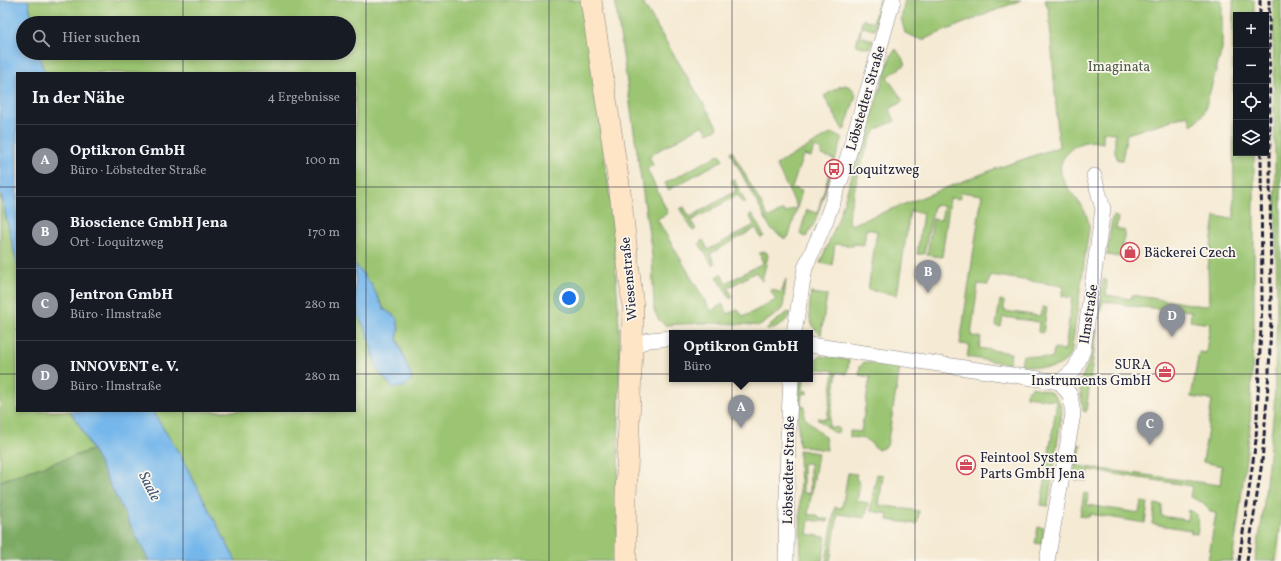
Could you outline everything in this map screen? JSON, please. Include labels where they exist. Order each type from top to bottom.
[{"type":"street","name":"Wiesenstraße","points":[[591,0],[620,190],[633,307],[626,489],[626,561]]},
{"type":"street","name":"Löbstedter Straße","points":[[795,330],[805,268],[826,220],[842,176],[893,0]]},
{"type":"street","name":"Ilmstraße","points":[[1060,382],[1075,369],[1083,350],[1103,209],[1094,176]]},
{"type":"street","points":[[632,346],[649,340],[669,338]]},
{"type":"street","points":[[813,345],[1060,382],[1070,395],[1073,414],[1047,561]]},
{"type":"street","name":"Löbstedter Straße","points":[[786,561],[788,437],[791,382]]},
{"type":"green space","points":[[28,0],[581,0],[596,91],[613,220],[620,344],[617,561],[236,561],[181,456],[153,412],[356,412],[356,311],[368,335],[377,370],[405,359],[397,339],[399,329],[397,318],[384,309],[372,286],[356,265],[356,72],[45,72],[41,60],[356,60],[356,16],[31,16]]},
{"type":"green space","points":[[615,0],[641,0],[718,128],[708,133],[703,125],[649,156],[653,165],[647,169],[668,213],[657,219],[711,311],[722,304],[728,314],[738,309],[743,317],[776,300],[771,291],[772,289],[781,293],[786,279],[783,309],[760,326],[712,323],[665,325],[659,320],[654,310],[652,255]]},
{"type":"green space","points":[[879,0],[882,0],[875,30],[862,27],[860,36],[873,40],[871,47],[867,48],[856,45],[863,19],[873,22]]},
{"type":"green space","points":[[905,0],[1021,0],[922,40],[905,33],[901,18]]},
{"type":"green space","name":"Imaginata","points":[[1045,0],[1222,0],[1222,49],[1204,113],[1192,126],[1188,115],[1127,134],[1122,160],[1118,160],[1115,153],[1115,133],[1103,132],[1103,143],[1090,141],[1078,144],[1071,149],[1063,159],[1061,168],[1062,177],[1084,211],[1089,229],[1071,354],[1060,364],[1049,368],[1021,365],[1023,355],[1052,359],[1054,349],[1065,350],[1072,298],[1062,296],[1063,286],[990,275],[988,285],[978,284],[971,336],[981,337],[979,348],[1011,353],[1009,364],[967,357],[969,345],[960,344],[982,195],[961,192],[960,199],[950,198],[942,257],[927,255],[933,219],[941,220],[944,206],[934,205],[924,254],[917,254],[923,213],[910,211],[897,295],[868,290],[877,231],[866,229],[864,245],[854,244],[853,246],[835,244],[832,265],[820,263],[838,220],[890,57],[896,49],[906,64],[887,77],[903,101],[890,109],[895,121],[878,129],[868,145],[848,218],[851,225],[992,170],[1059,147],[1049,11]]},
{"type":"green space","points":[[1233,0],[1254,0],[1254,12],[1233,12]]},
{"type":"green space","points":[[1273,0],[1281,0],[1281,522],[1276,561],[1255,561],[1262,520],[1274,409],[1277,315]]},
{"type":"green space","points":[[845,85],[852,88],[856,95],[845,129],[843,130],[824,96]]},
{"type":"green space","points":[[832,133],[842,139],[815,222],[806,237],[802,236],[800,233],[807,210],[817,213],[834,159],[821,155],[822,150],[814,147],[811,157],[803,155],[792,188],[802,191],[789,236],[785,239],[771,229],[730,152],[732,151],[769,218],[783,210],[785,213],[797,207],[776,165]]},
{"type":"green space","points":[[720,154],[723,160],[668,190],[665,183]]},
{"type":"green space","points":[[1234,156],[1254,156],[1254,319],[1250,427],[1232,561],[1208,561],[1216,513],[1210,512],[1204,503],[1190,497],[1192,486],[1089,470],[1087,481],[1076,480],[1073,477],[1078,444],[1081,445],[1078,466],[1220,485],[1222,466],[1203,462],[1212,400],[1191,397],[1199,352],[1206,353],[1210,324],[1190,321],[1191,311],[1139,307],[1103,301],[1099,316],[1097,316],[1103,280],[1105,279],[1107,281],[1106,295],[1131,299],[1132,295],[1203,306],[1209,304],[1208,268],[1215,216],[1234,219]]},
{"type":"green space","points":[[734,180],[746,203],[743,204],[738,195],[691,221],[696,229],[693,231],[680,209],[684,207],[690,217],[736,191],[731,181]]},
{"type":"green space","points":[[0,190],[16,261],[16,412],[71,412],[92,450],[0,481]]},
{"type":"green space","points":[[752,214],[764,236],[761,238],[756,228],[710,254],[715,263],[712,265],[699,243],[703,240],[708,250],[754,225],[749,215]]},
{"type":"green space","points":[[1114,216],[1118,219],[1116,228],[1125,231],[1120,257],[1107,255],[1112,218]]},
{"type":"green space","points":[[764,251],[768,256],[762,281],[756,272],[728,288],[733,297],[730,299],[717,276],[721,274],[726,283],[763,263],[759,253]]},
{"type":"green space","points":[[811,293],[827,295],[821,335],[811,321],[809,311]]},
{"type":"green space","points":[[1000,300],[1004,301],[1004,311],[1040,316],[1042,307],[1047,308],[1043,333],[1038,332],[1039,322],[1003,317],[1001,327],[996,326]]},
{"type":"green space","points":[[788,312],[791,313],[784,323],[778,327],[767,330],[768,327]]},
{"type":"green space","points":[[1095,328],[1097,329],[1086,412],[1083,411],[1080,389],[1081,380],[1091,357]]},
{"type":"green space","points":[[821,356],[849,360],[847,374],[837,372],[829,427],[839,428],[839,432],[834,433],[817,418],[827,419],[834,371],[813,368],[813,360]]},
{"type":"green space","points":[[864,362],[900,367],[887,446],[878,450],[866,439],[850,437],[850,431],[861,432],[870,377],[859,375],[860,367]]},
{"type":"green space","points":[[800,382],[804,382],[803,390],[807,391],[807,394],[802,393],[801,405],[805,407],[804,417],[825,437],[827,450],[799,446],[798,420]]},
{"type":"green space","points":[[1031,387],[1042,389],[1055,396],[1062,411],[1048,506],[1041,505],[1057,401],[1026,396],[1026,393]]},
{"type":"green space","points":[[92,450],[149,561],[0,561],[0,481]]},
{"type":"green space","points":[[799,450],[818,453],[808,515],[817,515],[820,519],[828,519],[828,522],[809,520],[807,534],[826,537],[822,561],[801,561]],"holes":[[[803,463],[810,463],[810,493],[803,493]]]},
{"type":"green space","points":[[848,473],[857,474],[856,478],[860,484],[857,501],[868,503],[865,518],[838,514],[830,561],[826,561],[835,507],[842,508]]},
{"type":"green space","points":[[877,474],[883,475],[879,505],[919,511],[917,524],[887,520],[888,514],[870,511]]},
{"type":"green space","points":[[1084,493],[1088,494],[1087,505],[1139,513],[1141,502],[1148,503],[1145,523],[1090,514],[1089,517],[1080,516]]},
{"type":"green space","points":[[1155,504],[1162,505],[1161,516],[1187,520],[1188,510],[1192,511],[1198,519],[1197,534],[1191,533],[1191,530],[1152,524]]},
{"type":"green space","points":[[1038,527],[1044,528],[1042,544],[1035,543]]},
{"type":"water","points":[[0,0],[28,0],[31,16],[16,16],[16,60],[41,60],[45,72],[16,72],[16,261],[0,190]]},
{"type":"water","points":[[356,265],[372,286],[384,309],[397,318],[399,329],[397,339],[412,379],[405,387],[393,388],[377,370],[368,335],[356,311]]},
{"type":"water","name":"Saale","points":[[71,412],[153,412],[181,456],[236,561],[149,561],[81,428]]},
{"type":"railway","points":[[1260,0],[1260,12]]},
{"type":"railway","points":[[1247,561],[1262,462],[1269,372],[1271,318],[1269,0]]},
{"type":"railway","points":[[1239,561],[1256,440],[1262,304],[1261,156]]},
{"type":"place","name":"Loquitzweg","points":[[834,169]]},
{"type":"place","name":"Bäckerei Czech","points":[[1130,252]]},
{"type":"place","name":"Bioscience GmbH Jena","points":[[928,293]]},
{"type":"place","name":"INNOVENT e. V.","points":[[1172,337]]},
{"type":"place","name":"SURA Instruments GmbH","points":[[1165,372]]},
{"type":"place","name":"Optikron GmbH","points":[[741,428]]},
{"type":"place","name":"Jentron GmbH","points":[[1150,445]]},
{"type":"place","name":"Feintool System Parts GmbH Jena","points":[[966,465]]}]
